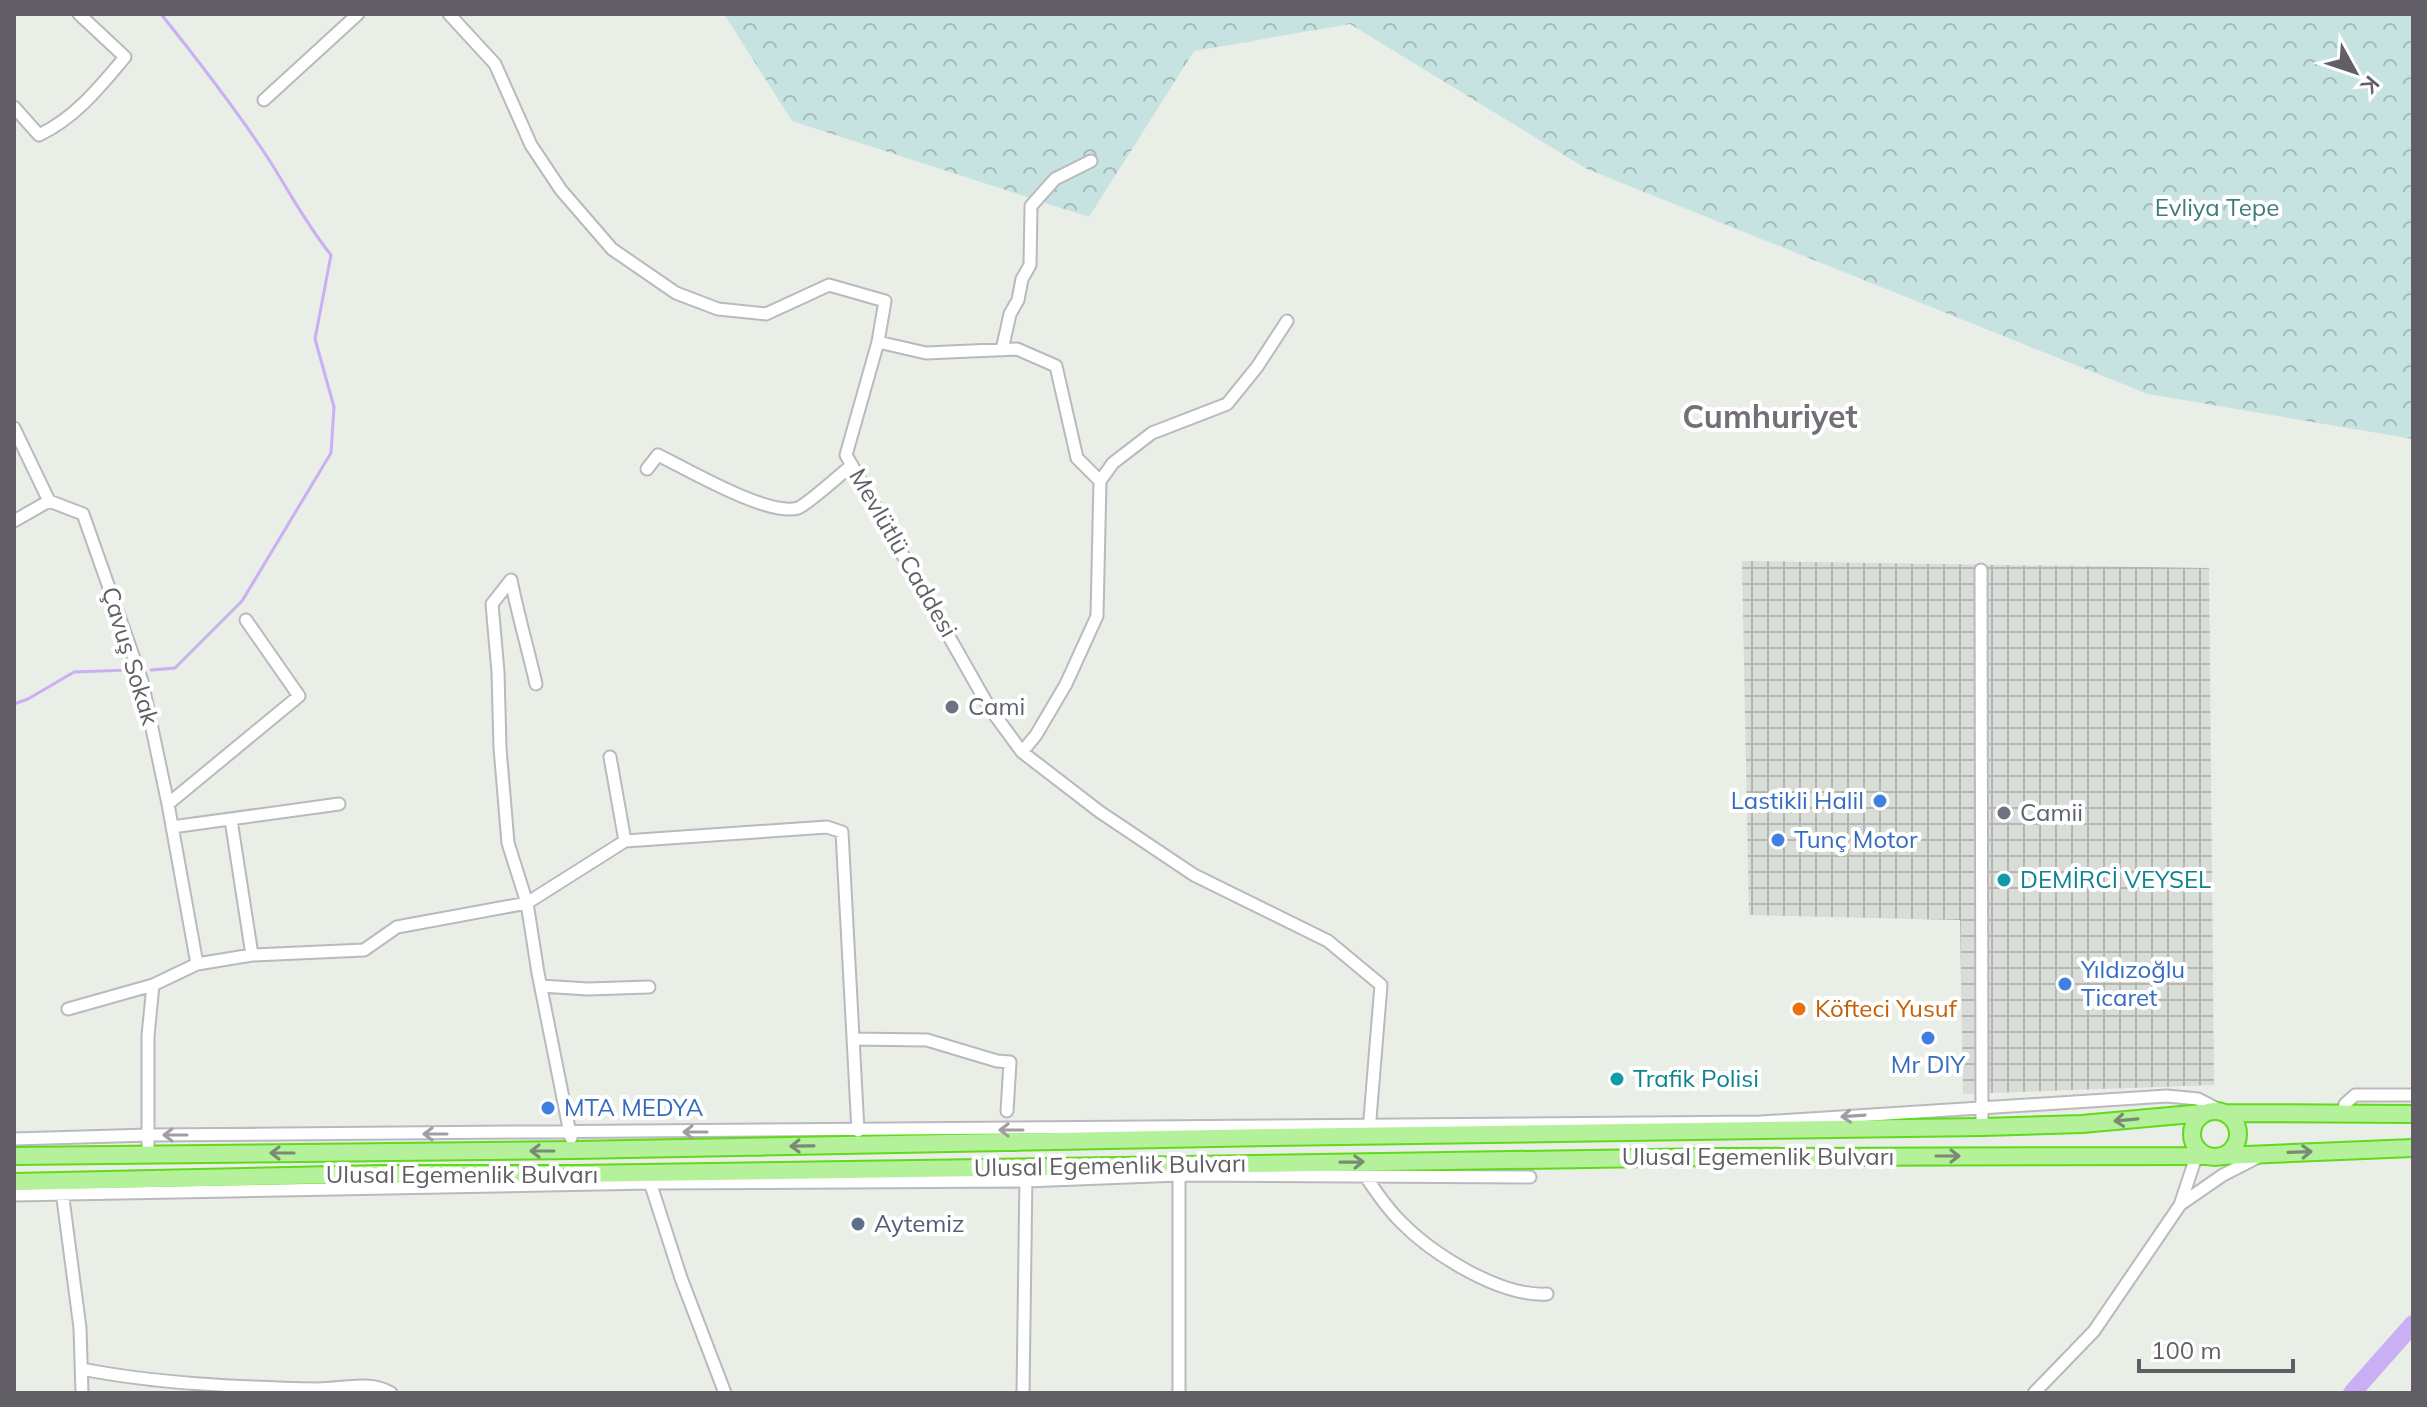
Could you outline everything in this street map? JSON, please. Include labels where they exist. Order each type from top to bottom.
[{"type":"highway","points":[[2225,1113],[2235,1123],[2238,1138],[2230,1152],[2205,1154],[2191,1131],[2197,1118],[2211,1111],[2413,1114]]},
{"type":"highway","name":"Ulusal Egemenlik Bulvarı","points":[[14,1156],[572,1142],[1741,1127],[1982,1127],[2082,1124],[2203,1113]]},
{"type":"highway","points":[[572,1142],[574,1174]]},
{"type":"highway","name":"Ulusal Egemenlik Bulvarı","points":[[14,1182],[62,1189],[380,1174],[574,1174],[649,1178],[1026,1174],[1718,1157],[2205,1154],[2413,1148]]},
{"type":"street","points":[[14,107],[39,135],[61,125],[92,96],[125,57],[79,14]]},
{"type":"street","points":[[264,100],[358,14]]},
{"type":"street","name":"Mevlütlü Caddesi","points":[[449,14],[495,64],[531,145],[561,190],[612,249],[676,293],[718,309],[766,314],[829,285],[885,301],[878,342],[846,455],[989,707],[1022,752],[1100,812],[1194,875],[1328,941],[1381,985],[1369,1131]]},
{"type":"street","points":[[1002,350],[1010,314],[1030,265],[1031,206],[1055,179],[1091,161]]},
{"type":"street","points":[[1022,752],[1036,735],[1066,684],[1097,616],[1100,481],[1113,463],[1152,433],[1227,404],[1257,367],[1287,321]]},
{"type":"street","points":[[878,342],[926,353],[1017,349],[1056,366],[1077,458],[1100,481]]},
{"type":"street","points":[[14,428],[49,501],[14,521]]},
{"type":"street","points":[[647,469],[658,455],[741,496],[775,507],[798,508],[852,465]]},
{"type":"street","name":"Çavuş Sokak","points":[[49,501],[83,514],[142,681],[197,964]]},
{"type":"street","points":[[1981,570],[1982,1127]]},
{"type":"street","points":[[536,684],[511,580],[492,604],[508,843],[527,903],[572,1142]]},
{"type":"street","points":[[168,804],[299,696],[246,620]]},
{"type":"street","points":[[610,757],[625,841]]},
{"type":"street","points":[[172,827],[339,804]]},
{"type":"street","points":[[231,820],[252,955]]},
{"type":"street","points":[[68,1009],[153,985],[197,964],[252,955],[364,950],[397,927],[527,903],[625,841],[827,827],[842,832],[858,1131]]},
{"type":"street","points":[[148,1154],[148,1036],[153,985]]},
{"type":"street","points":[[541,986],[588,989],[649,987]]},
{"type":"street","points":[[853,1039],[927,1040],[1010,1062],[1007,1111]]},
{"type":"street","points":[[2343,1113],[2345,1104],[2355,1095],[2413,1095]]},
{"type":"street","points":[[1741,1127],[1982,1107],[2181,1096],[2209,1103],[2225,1113]]},
{"type":"street","points":[[14,1139],[149,1135],[572,1142],[858,1131],[1369,1131]]},
{"type":"street","points":[[2180,1205],[2223,1175],[2265,1153]]},
{"type":"street","points":[[2034,1393],[2094,1331],[2180,1205],[2205,1154]]},
{"type":"street","points":[[1179,1393],[1179,1171],[1366,1177],[1530,1177]]},
{"type":"street","points":[[1023,1393],[1026,1174]]},
{"type":"street","points":[[1366,1177],[1400,1221],[1419,1238],[1472,1273],[1500,1287],[1530,1295],[1547,1294]]},
{"type":"street","points":[[14,1195],[62,1189],[649,1178],[681,1278],[725,1393]]},
{"type":"street","points":[[62,1189],[80,1328],[82,1393]]},
{"type":"street","points":[[82,1369],[120,1377],[180,1382],[320,1389],[370,1386],[391,1393]]},
{"type":"shaded area","points":[[1742,561],[2209,568],[2214,1085],[1963,1094],[1960,920],[1749,915]]},
{"type":"green space","name":"Evliya Tepe","points":[[724,14],[2413,14],[2413,439],[2148,394],[1587,169],[1350,24],[1194,51],[1089,217],[792,121]]},
{"type":"waterway","points":[[151,670],[175,668],[242,601],[331,453],[334,407],[315,339],[331,255],[264,152],[161,14]]},
{"type":"waterway","points":[[14,704],[74,672],[129,670]]},
{"type":"waterway","points":[[2352,1393],[2413,1324]]},
{"type":"place","name":"Cami","points":[[952,707]]},
{"type":"place","name":"Lastikli Halil","points":[[1880,801]]},
{"type":"place","name":"Camii","points":[[2004,813]]},
{"type":"place","name":"Tunç Motor","points":[[1778,840]]},
{"type":"place","name":"DEMİRCİ VEYSEL","points":[[2004,880]]},
{"type":"place","name":"Yıldızoğlu Ticaret","points":[[2065,984]]},
{"type":"place","name":"Köfteci Yusuf","points":[[1799,1009]]},
{"type":"place","name":"Mr DIY","points":[[1928,1038]]},
{"type":"place","name":"Trafik Polisi","points":[[1617,1079]]},
{"type":"place","name":"MTA MEDYA","points":[[548,1108]]},
{"type":"place","name":"Aytemiz","points":[[858,1224]]},
{"type":"district","name":"Cumhuriyet","points":[[1770,417]]}]
